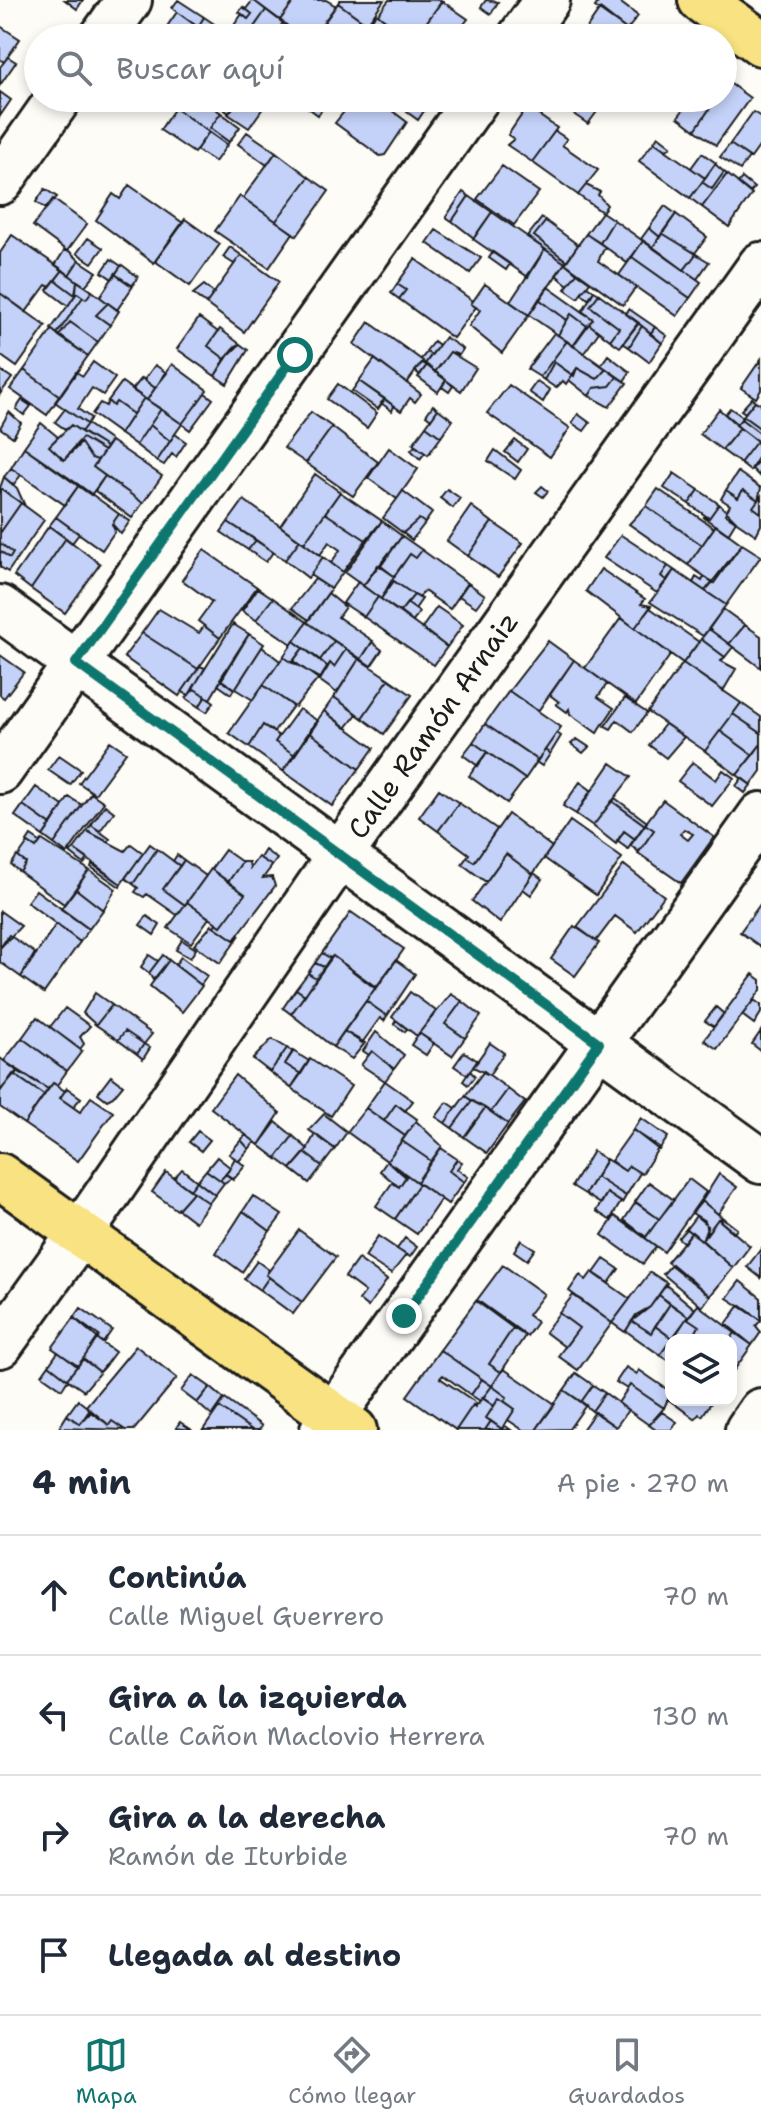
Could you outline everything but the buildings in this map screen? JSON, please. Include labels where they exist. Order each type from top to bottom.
[{"type":"main road","points":[[701,0],[734,24]]},
{"type":"main road","points":[[737,26],[761,43]]},
{"type":"main road","points":[[0,1176],[337,1425]]},
{"type":"street","points":[[112,24],[129,0]]},
{"type":"street","points":[[530,24],[547,0]]},
{"type":"street","points":[[0,182],[49,112]]},
{"type":"street","points":[[0,771],[467,112]]},
{"type":"street","name":"Calle Ramón Arnaiz","points":[[0,1345],[80,1234],[340,855],[761,265]]},
{"type":"street","points":[[0,608],[761,1161]]},
{"type":"street","points":[[337,1425],[599,1043],[761,815]]},
{"type":"street","points":[[748,1430],[761,1411]]},
{"type":"route","points":[[295,355],[76,663],[599,1043],[404,1316]]}]
